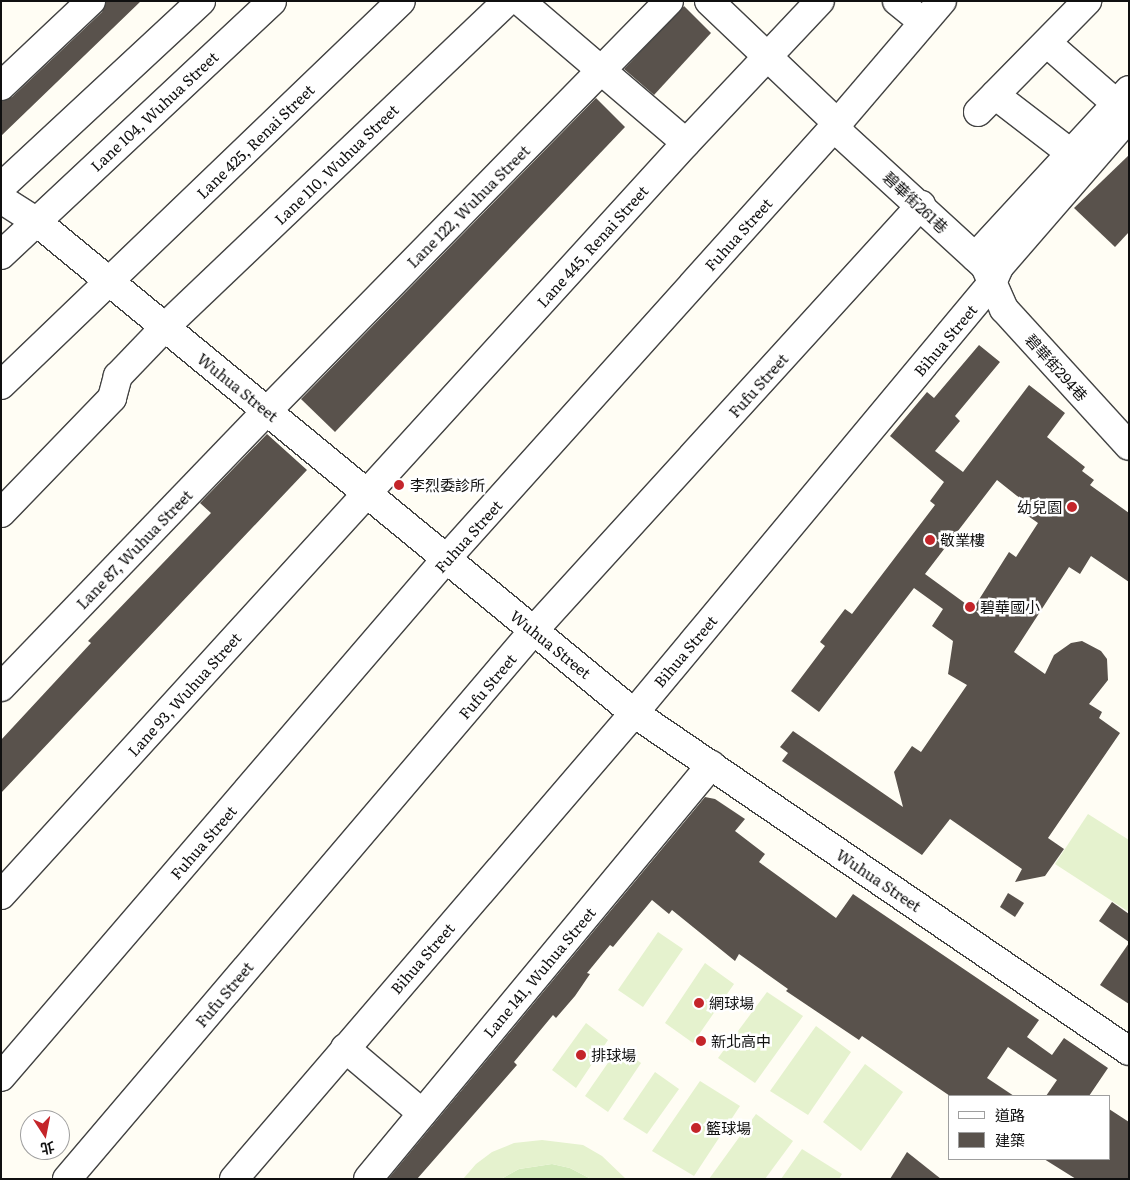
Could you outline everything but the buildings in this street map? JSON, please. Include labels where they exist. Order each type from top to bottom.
[{"type":"street","points":[[1,86],[91,1]]},
{"type":"street","points":[[1,187],[201,1]]},
{"type":"street","name":"Lane 104, Wuhua Street","points":[[1,255],[272,1]]},
{"type":"street","name":"Lane 425, Renai Street","points":[[1,385],[401,1]]},
{"type":"street","name":"Lane 110, Wuhua Street","points":[[1,513],[112,398],[118,376],[165,327],[507,1]]},
{"type":"street","points":[[520,1],[686,143]]},
{"type":"street","name":"Lane 122, Wuhua Street","points":[[267,411],[669,1]]},
{"type":"street","name":"碧華街261巷","points":[[709,1],[836,125],[843,136],[921,205],[985,266],[992,283]]},
{"type":"street","name":"Lane 445, Renai Street","points":[[366,492],[686,143],[820,1]]},
{"type":"street","points":[[897,1],[922,22]]},
{"type":"street","name":"Fuhua Street","points":[[1,1077],[446,559],[836,125],[922,22],[942,1]]},
{"type":"street","points":[[975,257],[1078,159],[986,103],[1087,1]]},
{"type":"street","points":[[1047,43],[1125,106]]},
{"type":"street","name":"Bihua Street","points":[[234,1179],[634,712],[992,283],[999,267],[1078,159],[1125,106]]},
{"type":"street","name":"Wuhua Street","points":[[1,199],[37,222],[634,712],[1129,1051]]},
{"type":"street","name":"Fufu Street","points":[[67,1179],[534,630],[921,205]]},
{"type":"street","name":"碧華街294巷","points":[[992,283],[1004,310],[1129,446]]},
{"type":"street","name":"Lane 87, Wuhua Street","points":[[1,687],[267,411]]},
{"type":"street","name":"Lane 93, Wuhua Street","points":[[1,895],[366,492]]},
{"type":"street","name":"Lane 141, Wuhua Street","points":[[368,1179],[711,765]]},
{"type":"street","points":[[345,1048],[422,1113]]},
{"type":"green space","points":[[1088,814],[1129,840],[1129,912],[1055,864]]},
{"type":"green space","points":[[658,932],[683,949],[643,1007],[618,990]]},
{"type":"green space","name":"網球場","points":[[705,963],[734,984],[693,1043],[665,1023]]},
{"type":"green space","points":[[767,992],[803,1016],[755,1083],[718,1058]]},
{"type":"green space","name":"排球場","points":[[586,1023],[608,1040],[576,1088],[552,1070]]},
{"type":"green space","points":[[816,1026],[851,1052],[808,1115],[770,1091]]},
{"type":"green space","name":"排球場","points":[[619,1047],[641,1063],[608,1112],[585,1096]]},
{"type":"green space","points":[[865,1064],[903,1092],[861,1151],[823,1122]]},
{"type":"green space","name":"排球場","points":[[655,1072],[679,1089],[647,1134],[623,1119]]},
{"type":"green space","name":"籃球場","points":[[700,1081],[740,1106],[694,1176],[652,1151]]},
{"type":"green space","points":[[756,1114],[793,1141],[765,1179],[709,1179]]},
{"type":"green space","points":[[542,1140],[583,1145],[602,1156],[626,1179],[591,1179],[570,1168],[552,1164],[519,1169],[501,1179],[463,1179],[476,1164],[492,1152],[514,1143]]},
{"type":"green space","points":[[802,1149],[842,1174],[839,1179],[781,1179]]},
{"type":"green space","points":[[552,1164],[570,1168],[591,1179],[501,1179],[519,1169]]},
{"type":"place","name":"李烈委診所","points":[[399,485]]},
{"type":"place","name":"幼兒園","points":[[1072,507]]},
{"type":"place","name":"敬業樓","points":[[930,540]]},
{"type":"place","name":"碧華國小","points":[[970,607]]},
{"type":"place","name":"網球場","points":[[699,1003]]},
{"type":"place","name":"新北高中","points":[[701,1041]]},
{"type":"place","name":"排球場","points":[[581,1055]]},
{"type":"place","name":"籃球場","points":[[696,1128]]}]
